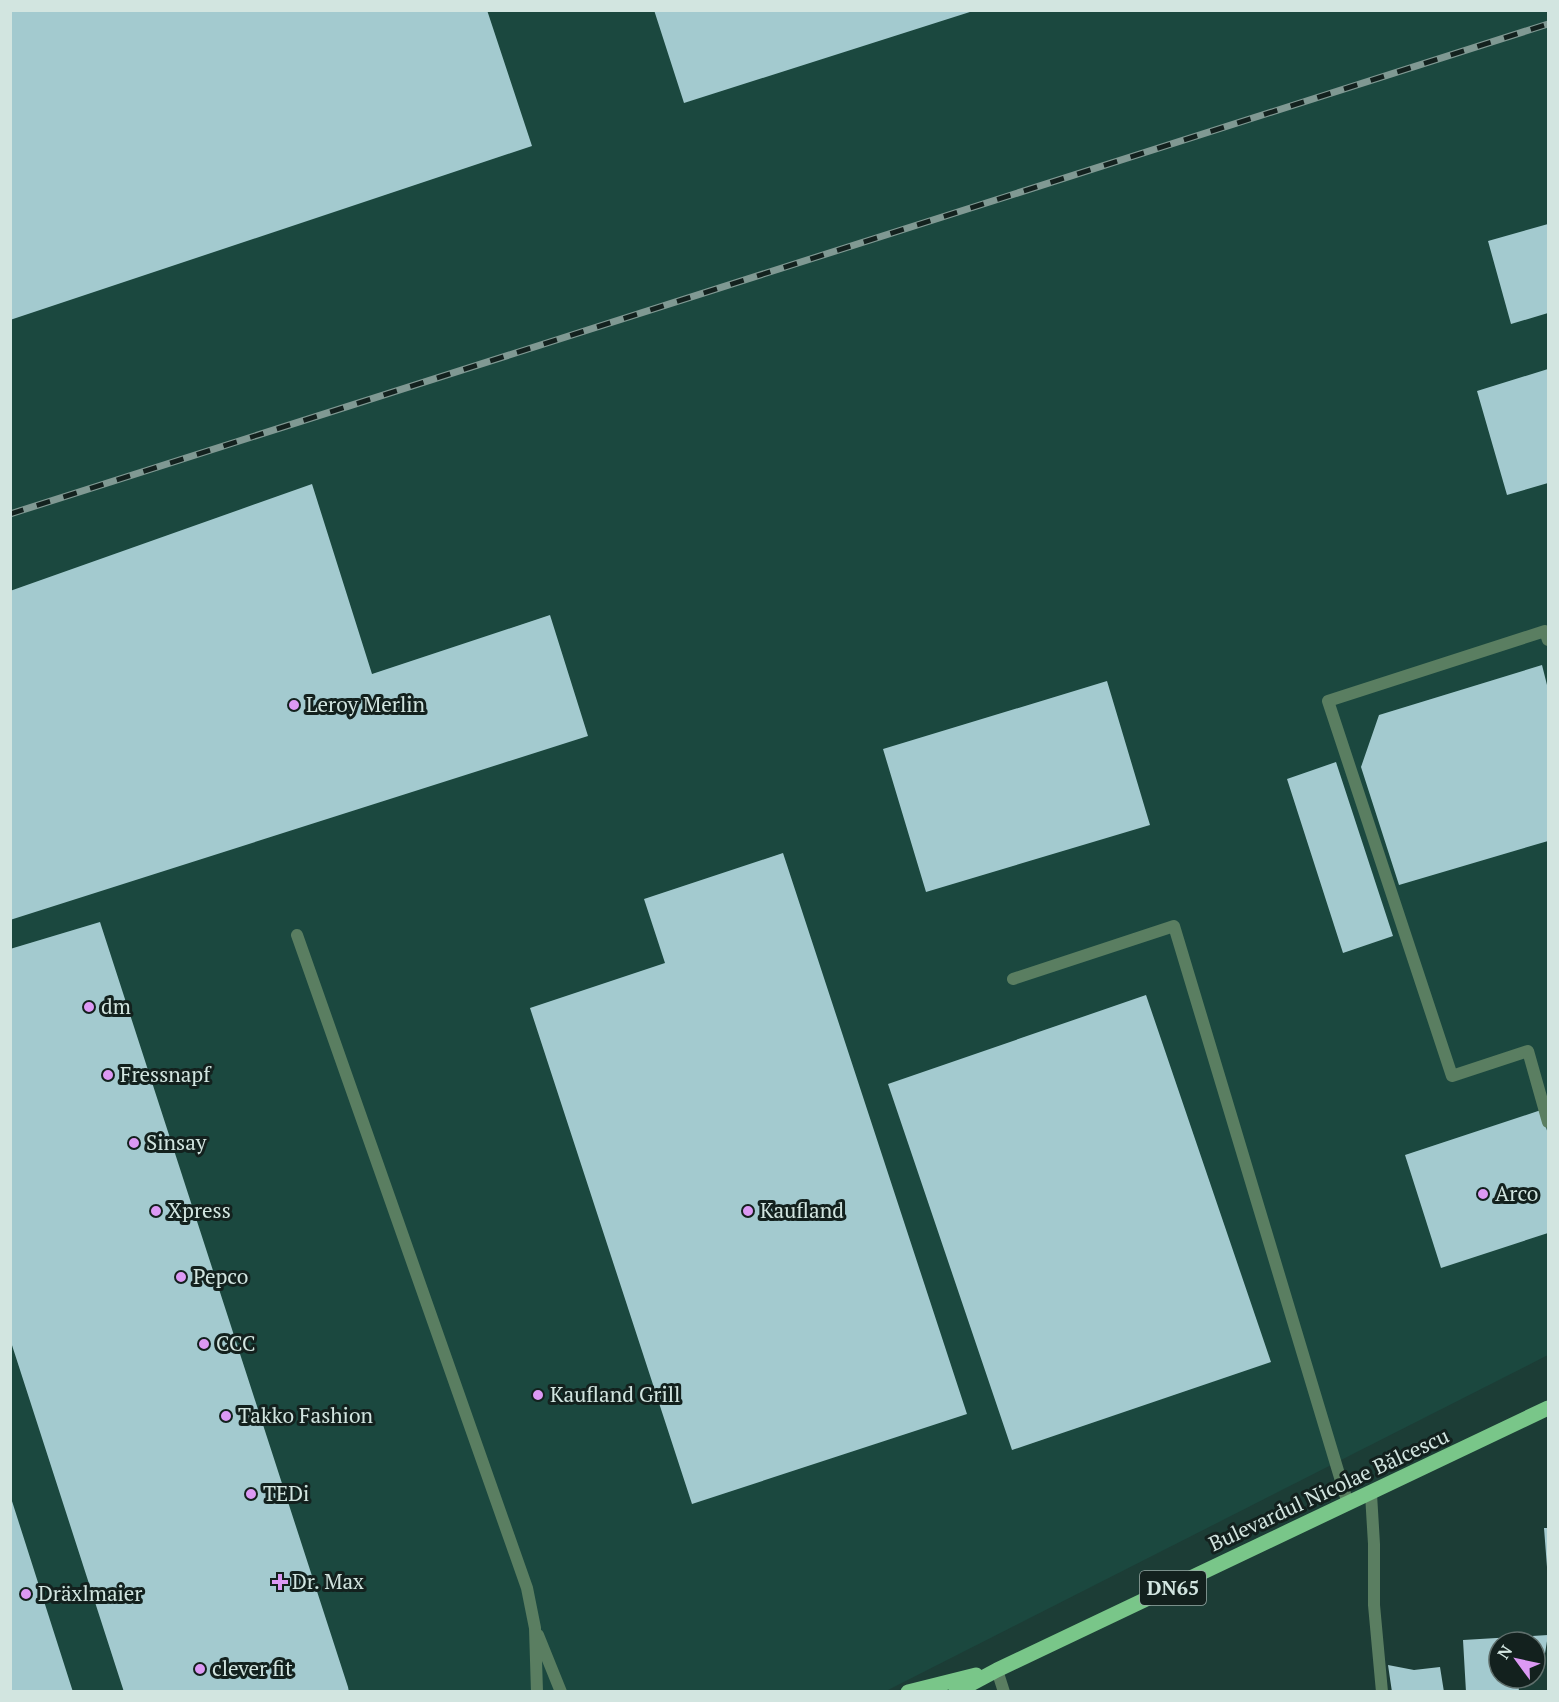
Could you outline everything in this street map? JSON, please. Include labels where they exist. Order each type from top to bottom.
[{"type":"main road","name":"Bulevardul Nicolae Bălcescu","points":[[956,1692],[997,1670],[1548,1408]]},
{"type":"main road","name":"Bulevardul Nicolae Bălcescu","points":[[908,1692],[997,1670]]},
{"type":"main road","name":"DN65","points":[[972,1692],[997,1670]]},
{"type":"street","points":[[1548,640],[1545,631],[1328,701],[1452,1076],[1527,1051],[1548,1122]]},
{"type":"street","points":[[1014,979],[1174,926],[1348,1504]]},
{"type":"street","points":[[297,935],[527,1588],[535,1628],[537,1692]]},
{"type":"street","points":[[1371,1494],[1374,1605],[1382,1692]]},
{"type":"street","points":[[535,1628],[561,1692]]},
{"type":"street","points":[[997,1670],[1004,1692]]},
{"type":"shaded area","points":[[11,11],[1548,11],[1548,1355],[886,1691],[11,1692]]},
{"type":"building","points":[[10,10],[487,10],[532,146],[10,320]]},
{"type":"building","points":[[654,10],[973,10],[973,11],[684,103]]},
{"type":"building","points":[[1548,224],[1548,313],[1511,324],[1488,241]]},
{"type":"building","points":[[1548,369],[1548,483],[1507,495],[1477,391]]},
{"type":"building","name":"Leroy Merlin","points":[[312,484],[372,674],[550,615],[588,736],[10,920],[10,591]]},
{"type":"building","points":[[1542,665],[1548,689],[1548,841],[1399,885],[1361,767],[1379,715]]},
{"type":"building","points":[[1107,681],[1150,825],[926,892],[883,749]]},
{"type":"building","points":[[1336,762],[1393,936],[1343,953],[1287,779]]},
{"type":"building","name":"Kaufland","points":[[783,853],[967,1414],[692,1504],[530,1008],[665,963],[644,899]]},
{"type":"building","points":[[100,922],[349,1692],[124,1692],[10,1339],[10,949]]},
{"type":"building","points":[[1146,995],[1271,1362],[1012,1450],[888,1084]]},
{"type":"building","name":"Arco","points":[[1541,1110],[1548,1134],[1548,1233],[1441,1268],[1405,1155]]},
{"type":"building","name":"Dräxlmaier","points":[[11,1498],[73,1692],[10,1692]]},
{"type":"building","points":[[1544,1528],[1548,1528],[1548,1567],[1547,1567]]},
{"type":"building","points":[[1487,1639],[1487,1690],[1519,1690],[1519,1692],[1466,1692],[1463,1640]]},
{"type":"building","points":[[1388,1665],[1414,1670],[1440,1667],[1444,1692],[1392,1692]]},
{"type":"railway","points":[[10,514],[1548,24]]},
{"type":"place","name":"Leroy Merlin","points":[[294,705]]},
{"type":"place","name":"dm","points":[[89,1007]]},
{"type":"place","name":"Fressnapf","points":[[108,1075]]},
{"type":"place","name":"Sinsay","points":[[134,1143]]},
{"type":"place","name":"Arco","points":[[1483,1194]]},
{"type":"place","name":"Xpress","points":[[156,1211]]},
{"type":"place","name":"Kaufland","points":[[748,1211]]},
{"type":"place","name":"Pepco","points":[[181,1277]]},
{"type":"place","name":"CCC","points":[[204,1344]]},
{"type":"place","name":"Kaufland Grill","points":[[538,1395]]},
{"type":"place","name":"Takko Fashion","points":[[226,1416]]},
{"type":"place","name":"TEDi","points":[[251,1494]]},
{"type":"place","name":"Dr. Max","points":[[280,1582]]},
{"type":"place","name":"Dräxlmaier","points":[[26,1594]]},
{"type":"place","name":"clever fit","points":[[200,1669]]}]
